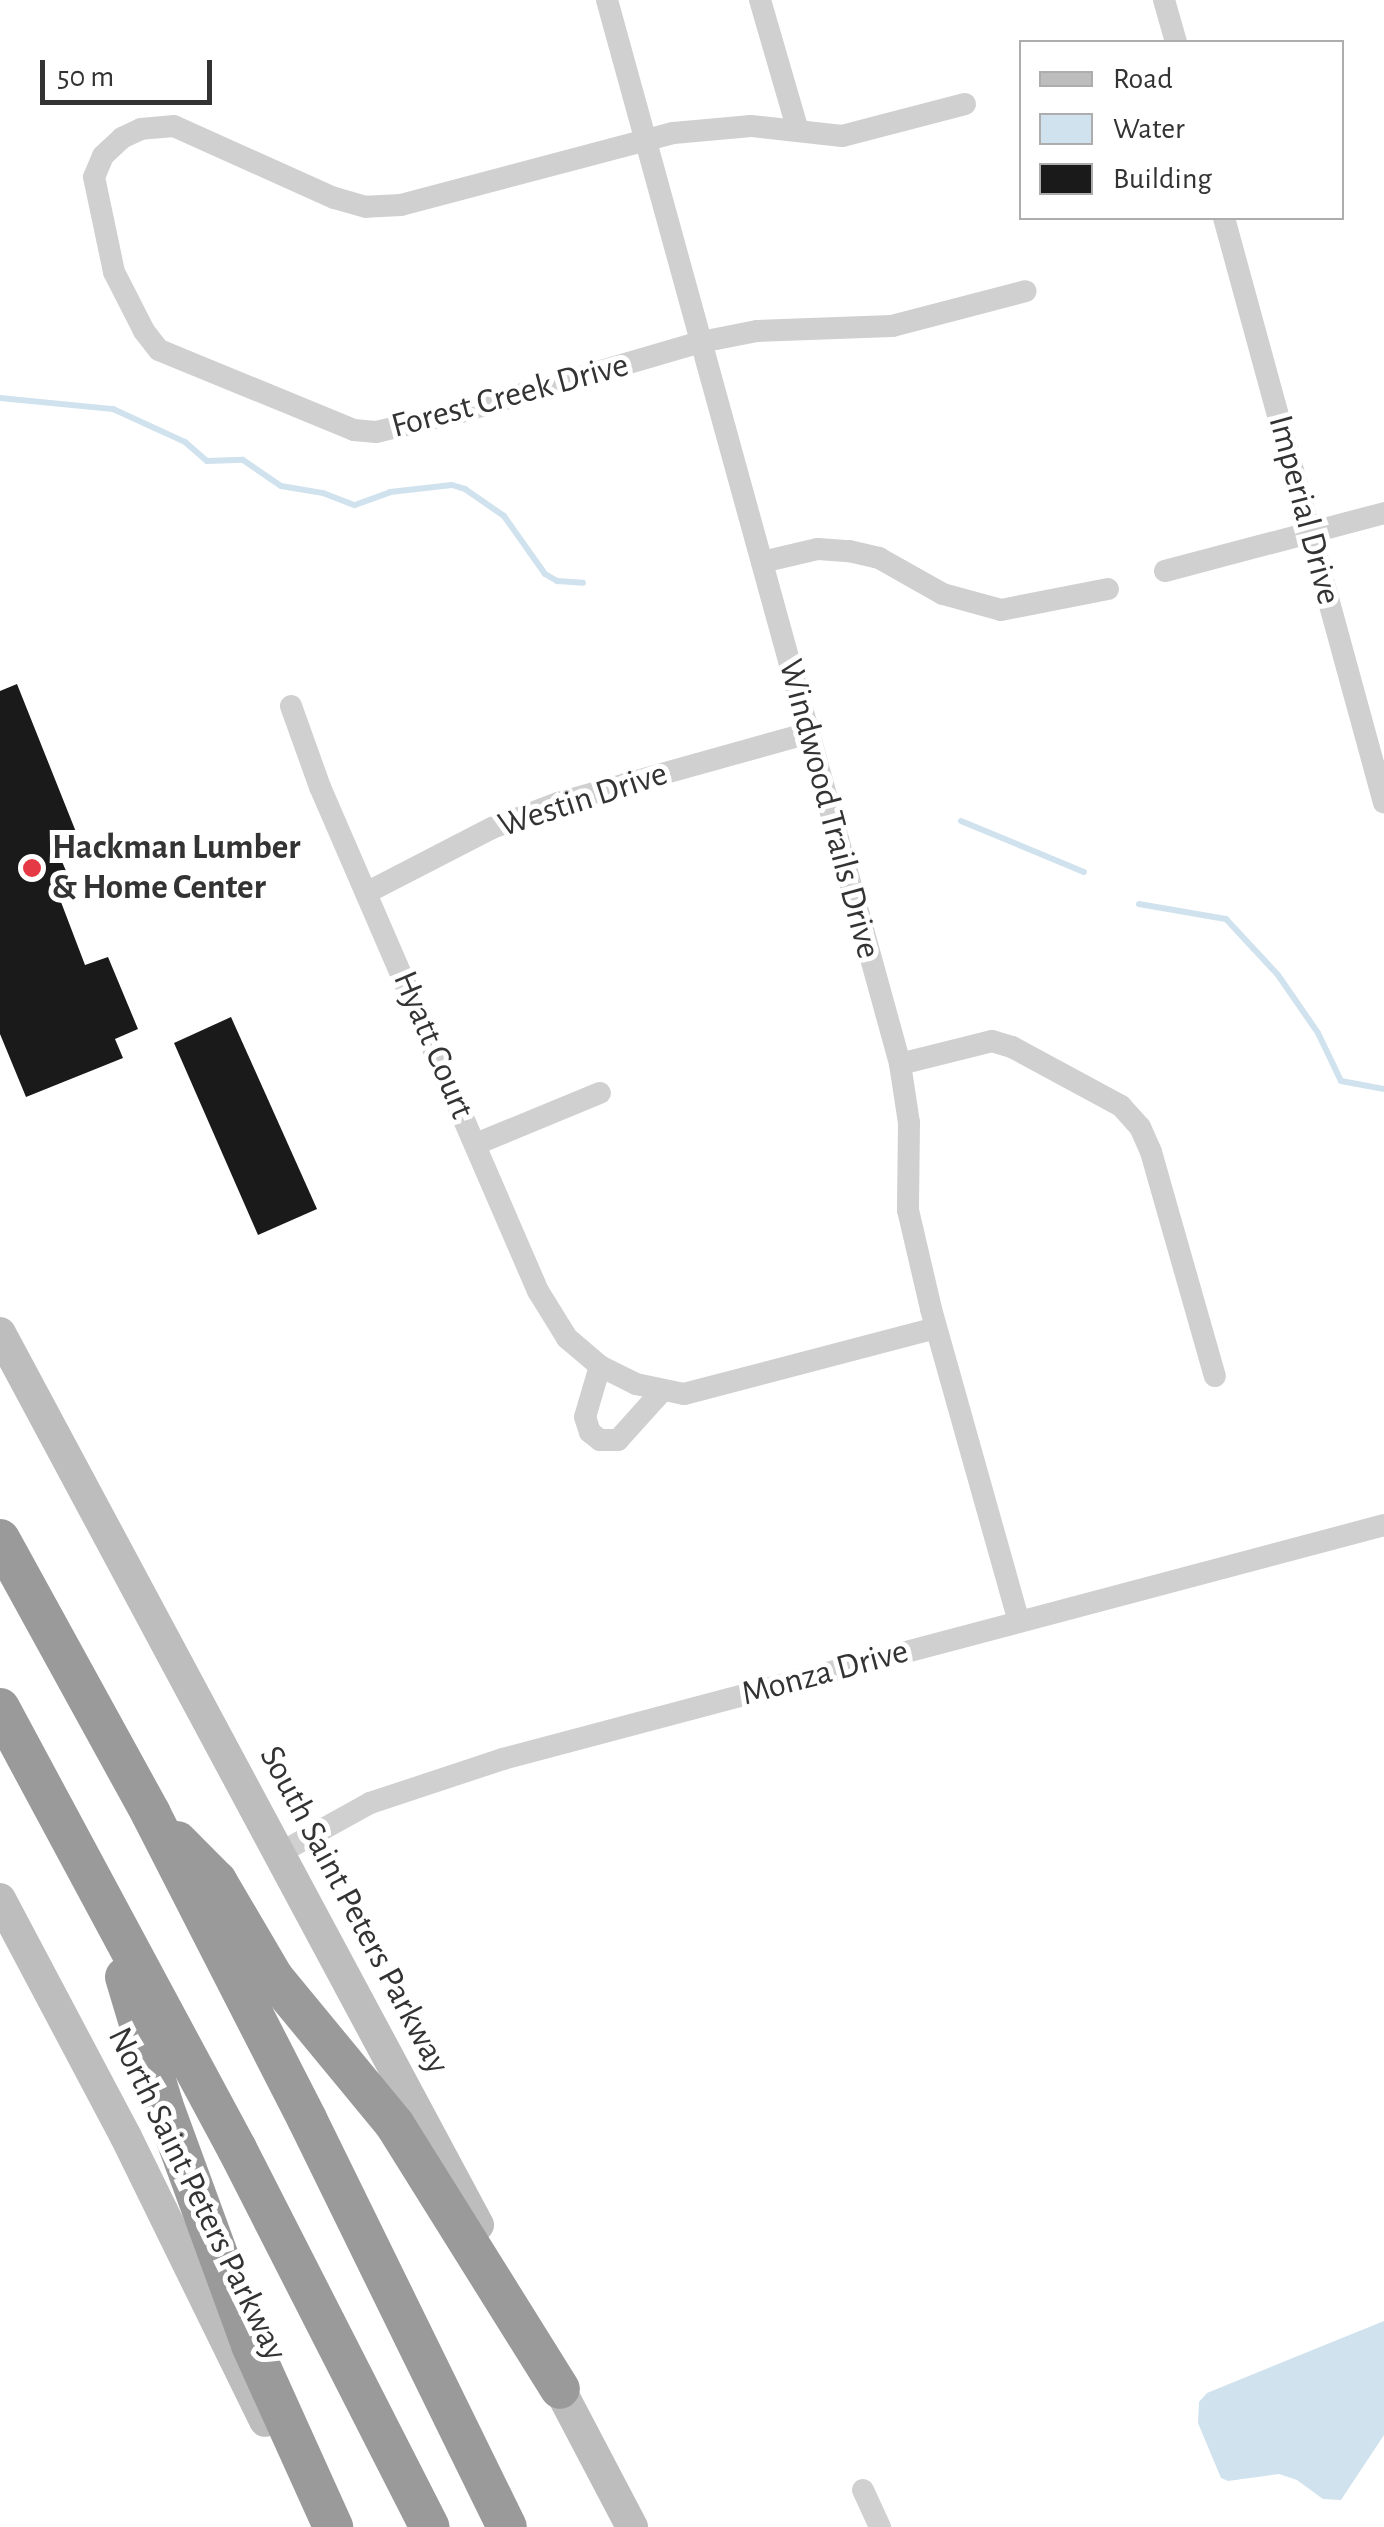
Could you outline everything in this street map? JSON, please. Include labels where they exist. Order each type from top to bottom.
[{"type":"highway","points":[[0,1539],[150,1814],[307,2119],[507,2527]]},
{"type":"highway","points":[[0,1708],[334,2334],[430,2527]]},
{"type":"highway","points":[[150,1814],[217,1881],[274,1978],[395,2124],[560,2390]]},
{"type":"highway","points":[[102,1896],[163,2104],[232,2293],[333,2527]]},
{"type":"main road","name":"South Saint Peters Parkway","points":[[0,1334],[481,2230],[632,2527]]},
{"type":"main road","name":"North Saint Peters Parkway","points":[[0,1899],[126,2137],[318,2527]]},
{"type":"street","name":"Windwood Trails Drive","points":[[607,0],[900,1064],[909,1123],[908,1210],[936,1328],[1018,1622]]},
{"type":"street","points":[[760,0],[798,131]]},
{"type":"street","points":[[1164,0],[1175,40]]},
{"type":"street","name":"Forest Creek Drive","points":[[965,104],[842,136],[750,126],[673,132],[401,205],[366,206],[334,198],[174,126],[141,128],[122,138],[103,156],[94,177],[114,272],[144,332],[159,350],[354,430],[376,432],[462,412],[701,342],[757,331],[892,326],[1026,291]]},
{"type":"street","name":"Imperial Drive","points":[[1225,220],[1384,802]]},
{"type":"street","points":[[1165,572],[1384,513]]},
{"type":"street","points":[[762,562],[818,549],[849,551],[879,558],[942,594],[1000,610],[1108,589]]},
{"type":"street","name":"Hyatt Court","points":[[291,706],[320,788],[538,1290],[567,1338],[600,1366],[636,1384],[684,1394],[936,1328]]},
{"type":"street","name":"Westin Drive","points":[[366,893],[492,828],[558,803],[810,733]]},
{"type":"street","points":[[900,1064],[992,1041],[1012,1047],[1121,1106],[1140,1127],[1151,1152],[1214,1376]]},
{"type":"street","points":[[476,1144],[600,1092]]},
{"type":"street","points":[[600,1366],[585,1418],[590,1432],[600,1440],[618,1440],[663,1390]]},
{"type":"street","name":"Monza Drive","points":[[278,1854],[370,1803],[503,1759],[1384,1525]]},
{"type":"street","points":[[863,2490],[880,2527]]},
{"type":"water","points":[[1384,2321],[1384,2435],[1341,2500],[1323,2499],[1297,2480],[1279,2474],[1228,2481],[1221,2478],[1198,2423],[1199,2402],[1207,2393]]},
{"type":"building","name":"Hackman Lumber & Home Center","points":[[17,684],[76,832],[53,841],[77,896],[61,902],[85,965],[108,957],[138,1029],[115,1039],[123,1058],[26,1097],[0,1034],[0,691]]},
{"type":"building","points":[[231,1017],[317,1209],[258,1235],[174,1043]]},
{"type":"waterway","points":[[0,398],[113,409],[185,442],[207,461],[243,460],[281,486],[323,493],[355,505],[390,492],[452,485],[465,489],[504,516],[545,574],[557,581],[583,583]]},
{"type":"waterway","points":[[961,821],[1084,872]]},
{"type":"waterway","points":[[1139,904],[1226,919],[1278,975],[1318,1033],[1341,1081],[1384,1089]]},
{"type":"place","name":"Hackman Lumber & Home Center","points":[[32,868]]}]
